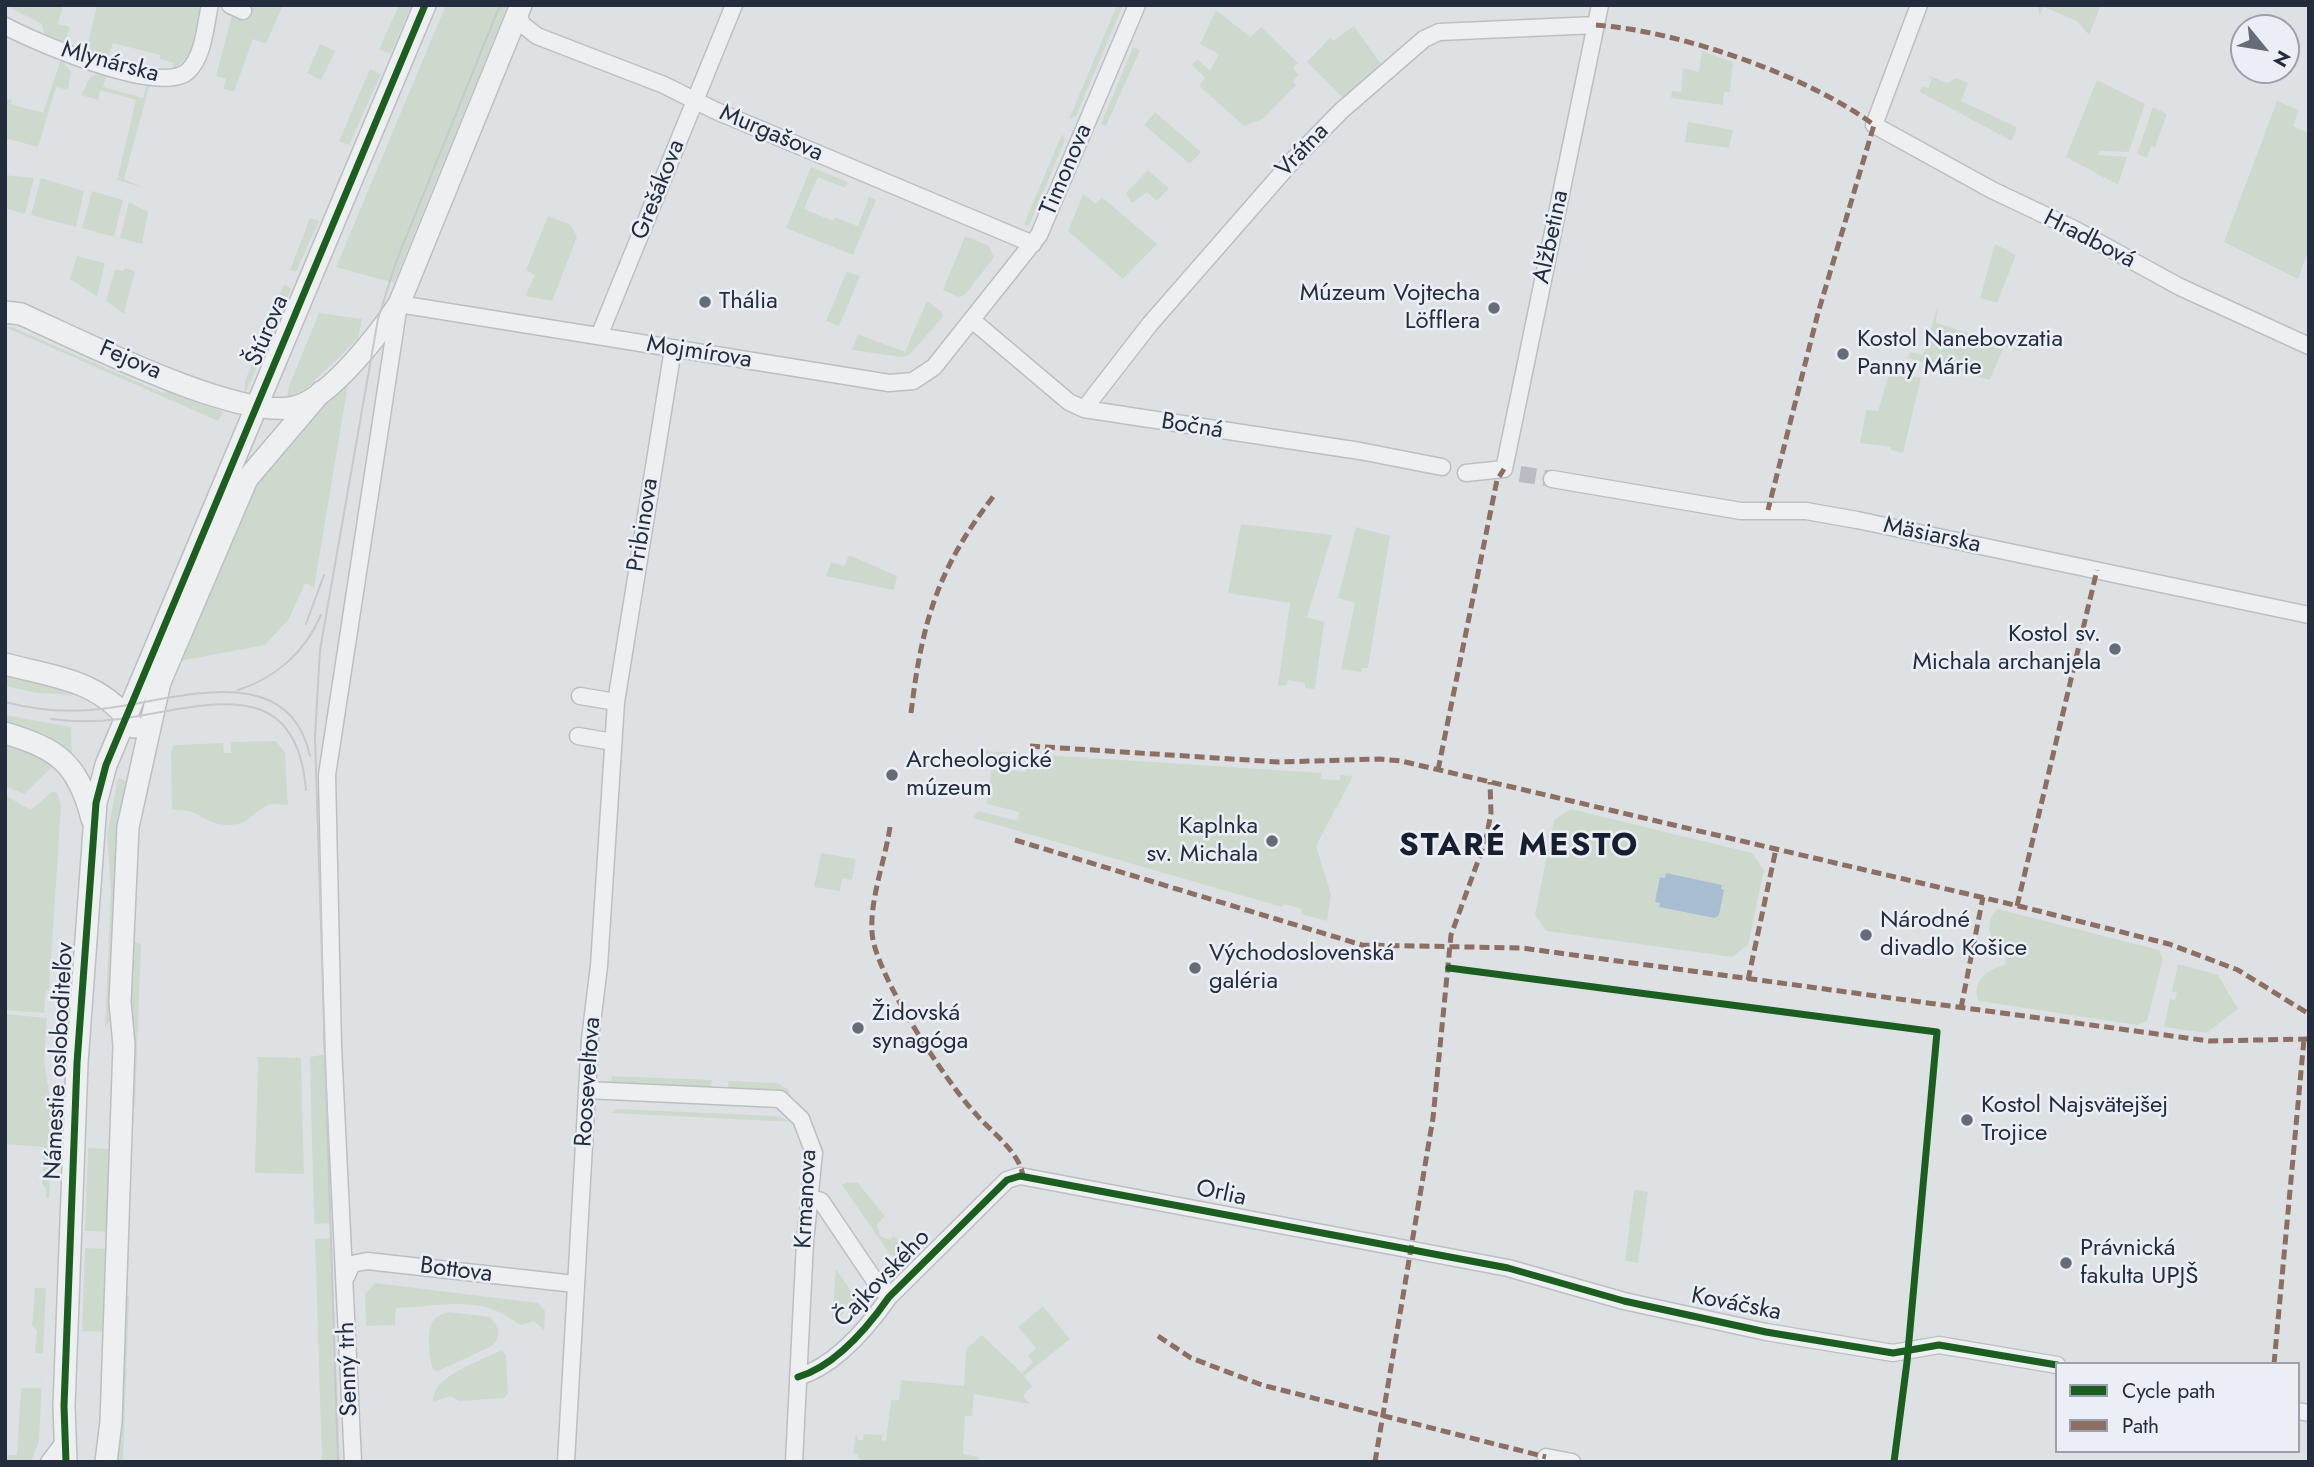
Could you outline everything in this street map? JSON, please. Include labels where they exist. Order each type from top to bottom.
[{"type":"street","name":"Mlynárska","points":[[5,26],[83,59],[167,79],[183,75],[196,60],[210,5]]},
{"type":"street","name":"Štúrova","points":[[146,671],[425,5]]},
{"type":"street","name":"Grešákova","points":[[599,336],[734,5]]},
{"type":"street","name":"Timonova","points":[[972,320],[1033,244],[1044,224],[1137,5]]},
{"type":"street","name":"Alžbetina","points":[[1466,473],[1512,471],[1600,5]]},
{"type":"street","name":"Hradbová","points":[[1919,5],[1874,125],[1992,190],[2074,229],[2168,281],[2309,346]]},
{"type":"street","points":[[345,1277],[340,1223],[326,806],[328,763],[400,304],[519,9]]},
{"type":"street","name":"Murgašova","points":[[519,9],[523,25],[537,36],[664,85],[695,101],[1033,244]]},
{"type":"street","name":"Vrátna","points":[[1084,409],[1150,324],[1295,158],[1341,111],[1424,39],[1439,32],[1596,24]]},
{"type":"street","points":[[106,1462],[111,1422],[123,1073],[120,1002],[126,850],[138,777],[160,682],[235,501],[254,469],[321,392],[368,345],[400,304]]},
{"type":"street","name":"Mojmírova","points":[[400,304],[901,384],[928,373],[972,320]]},
{"type":"street","name":"Fejova","points":[[5,312],[21,314],[223,399],[256,407]]},
{"type":"street","name":"Bočná","points":[[972,320],[1069,402],[1084,409],[1360,451],[1442,467]]},
{"type":"street","name":"Pribinova","points":[[616,702],[673,349]]},
{"type":"street","points":[[256,407],[294,407],[321,392]]},
{"type":"street","name":"Mäsiarska","points":[[1552,479],[1741,510],[1806,511],[1857,520],[2309,615]]},
{"type":"street","points":[[5,664],[101,692],[121,692],[146,671]]},
{"type":"street","name":"Námestie osloboditeľov","points":[[65,1452],[77,1063],[92,835],[102,778],[146,671]]},
{"type":"street","points":[[101,692],[127,718],[140,742],[138,777]]},
{"type":"street","points":[[580,696],[616,702]]},
{"type":"street","name":"Rooseveltova","points":[[566,1462],[587,1090],[599,966],[616,702]]},
{"type":"street","points":[[5,733],[50,749],[69,766],[88,804],[92,835]]},
{"type":"street","points":[[578,736],[613,741]]},
{"type":"street","name":"Krmanova","points":[[587,1090],[783,1100],[801,1119],[814,1147],[794,1462]]},
{"type":"street","name":"Orlia","points":[[1023,1176],[1410,1251]]},
{"type":"street","name":"Čajkovského","points":[[798,1377],[814,1373],[827,1364],[875,1317],[889,1297],[1007,1180],[1023,1176]]},
{"type":"street","points":[[811,1198],[821,1201],[877,1284],[889,1297]]},
{"type":"street","name":"Kováčska","points":[[1410,1251],[1508,1268],[1624,1301],[1766,1332],[1893,1353],[1939,1345],[2055,1365]]},
{"type":"street","name":"Bottova","points":[[345,1277],[352,1264],[367,1261],[575,1284]]},
{"type":"street","name":"Senný trh","points":[[345,1277],[353,1462]]},
{"type":"street","points":[[49,1462],[65,1452]]},
{"type":"street","points":[[1546,1457],[1572,1462]]},
{"type":"shaded area","points":[[5,5],[63,5],[58,24],[70,27],[66,40],[59,43],[45,38],[42,24]]},
{"type":"shaded area","points":[[97,5],[204,6],[190,55],[171,72],[174,63],[160,59],[160,55],[113,43],[108,59],[92,52],[88,43]]},
{"type":"shaded area","points":[[252,5],[283,5],[266,44],[253,39],[234,92],[223,89],[226,79],[216,76],[232,15],[245,22]]},
{"type":"shaded area","points":[[399,5],[412,5],[390,54],[379,49]]},
{"type":"shaded area","points":[[446,5],[508,5],[394,283],[336,267]]},
{"type":"shaded area","points":[[1117,5],[1123,5],[1076,116],[1069,119]]},
{"type":"shaded area","points":[[2038,5],[2101,5],[2089,35],[2077,21],[2044,7],[2039,16]]},
{"type":"shaded area","points":[[1216,10],[1250,37],[1261,27],[1298,63],[1293,68],[1299,75],[1293,81],[1296,85],[1263,119],[1244,126],[1199,86],[1205,78],[1192,65],[1197,59],[1210,71],[1219,54],[1200,44]]},
{"type":"shaded area","points":[[1354,26],[1381,64],[1343,98],[1307,62],[1330,38],[1333,41]]},
{"type":"shaded area","points":[[320,44],[335,51],[321,80],[307,73]]},
{"type":"shaded area","points":[[1133,47],[1140,50],[1106,126],[1101,124]]},
{"type":"shaded area","points":[[1702,51],[1733,62],[1730,92],[1724,92],[1723,105],[1671,98],[1672,91],[1681,92],[1683,68],[1699,72]]},
{"type":"shaded area","points":[[61,59],[71,72],[68,90],[56,87],[38,147],[5,138],[7,99],[12,100],[11,104],[43,113]]},
{"type":"shaded area","points":[[370,69],[381,74],[349,145],[339,141]]},
{"type":"shaded area","points":[[108,70],[103,87],[143,98],[148,81],[164,86],[150,84],[124,179],[144,188],[117,180],[136,100],[100,90],[98,100],[81,95],[90,77]]},
{"type":"shaded area","points":[[1927,75],[1948,83],[1956,78],[1968,83],[1961,101],[2017,127],[2012,141],[1920,92],[1922,86],[1928,88],[1932,79]]},
{"type":"shaded area","points":[[2097,80],[2145,104],[2129,152],[2099,151],[2099,155],[2127,157],[2118,185],[2066,157]]},
{"type":"shaded area","points":[[2277,101],[2299,110],[2293,126],[2309,133],[2309,249],[2298,279],[2224,242]]},
{"type":"shaded area","points":[[2153,107],[2167,114],[2155,147],[2151,146],[2147,158],[2137,154]]},
{"type":"shaded area","points":[[1155,112],[1201,152],[1190,164],[1144,125]]},
{"type":"shaded area","points":[[1688,122],[1733,130],[1729,148],[1685,142]]},
{"type":"shaded area","points":[[1062,134],[1065,140],[1029,226],[1024,224]]},
{"type":"shaded area","points":[[811,167],[848,182],[845,188],[818,177],[804,209],[833,221],[835,217],[858,226],[869,197],[876,200],[853,255],[786,228]]},
{"type":"shaded area","points":[[1148,170],[1169,188],[1157,201],[1147,192],[1132,203],[1126,193]]},
{"type":"shaded area","points":[[5,175],[34,178],[25,214],[5,208]]},
{"type":"shaded area","points":[[41,178],[84,191],[76,227],[31,215]]},
{"type":"shaded area","points":[[92,191],[123,200],[114,237],[82,228]]},
{"type":"shaded area","points":[[1083,194],[1096,204],[1102,197],[1157,244],[1123,279],[1068,231]]},
{"type":"shaded area","points":[[129,202],[148,212],[142,244],[120,238]]},
{"type":"shaded area","points":[[548,216],[571,225],[577,237],[552,301],[525,296],[535,275],[526,270]]},
{"type":"shaded area","points":[[310,218],[319,221],[296,272],[290,270]]},
{"type":"shaded area","points":[[965,236],[989,246],[994,257],[965,295],[958,297],[943,290]]},
{"type":"shaded area","points":[[1995,244],[2016,255],[1997,303],[1980,298]]},
{"type":"shaded area","points":[[77,256],[105,263],[97,297],[70,279]]},
{"type":"shaded area","points":[[125,268],[135,271],[124,314],[106,301],[115,269],[123,271]]},
{"type":"shaded area","points":[[847,271],[860,276],[839,326],[826,321]]},
{"type":"shaded area","points":[[284,284],[291,289],[245,394],[245,381]]},
{"type":"shaded area","points":[[927,301],[942,312],[943,317],[909,355],[902,357],[852,350],[858,334],[905,352]]},
{"type":"shaded area","points":[[2038,303],[2020,351],[2004,346],[1990,380],[1908,358],[1910,352],[1923,355],[1938,306],[1936,323],[2011,346],[2013,333],[2026,334]]},
{"type":"shaded area","points":[[319,313],[362,319],[358,339],[305,390],[287,397],[289,386]]},
{"type":"shaded area","points":[[5,327],[12,327],[163,393],[170,389],[223,412],[218,421]]},
{"type":"shaded area","points":[[1890,371],[1921,378],[1903,453],[1891,450],[1891,447],[1860,443],[1866,410],[1878,411]]},
{"type":"shaded area","points":[[349,379],[314,588],[305,583],[289,619],[265,645],[174,662],[243,500],[293,434]]},
{"type":"shaded area","points":[[1241,524],[1332,535],[1307,617],[1324,622],[1315,689],[1305,688],[1305,683],[1288,680],[1286,686],[1278,685],[1290,603],[1228,593]]},
{"type":"shaded area","points":[[1356,527],[1390,536],[1368,668],[1362,668],[1361,672],[1341,669],[1355,603],[1338,598]]},
{"type":"shaded area","points":[[849,555],[897,576],[894,590],[826,576],[831,562],[844,566]]},
{"type":"shaded area","points":[[5,675],[74,692],[74,695],[37,693],[5,686]]},
{"type":"shaded area","points":[[5,715],[71,727],[72,753],[45,735],[5,721]]},
{"type":"shaded area","points":[[276,741],[285,753],[288,805],[268,805],[235,825],[213,822],[189,811],[172,810],[171,751],[174,745],[223,743],[224,753],[231,753],[231,742]]},
{"type":"shaded area","points":[[5,745],[35,755],[52,767],[24,794],[5,786]]},
{"type":"shaded area","points":[[983,751],[1322,773],[1320,779],[1340,780],[1340,775],[1353,776],[1316,846],[1331,894],[1327,921],[1301,914],[1302,909],[1284,904],[1282,907],[973,818],[978,811],[1018,821],[1019,812],[987,804],[991,771],[996,768],[1025,772],[1027,765],[984,757]]},
{"type":"shaded area","points":[[118,778],[126,781],[116,838],[110,1020],[105,1028],[111,890],[107,835]]},
{"type":"shaded area","points":[[53,791],[58,794],[61,806],[49,990],[46,990],[44,1013],[5,1010],[5,795],[31,810]]},
{"type":"shaded area","points":[[1571,809],[1752,853],[1764,870],[1748,945],[1732,957],[1546,931],[1535,915],[1554,820]],"holes":[[[1660,877],[1722,885],[1719,915],[1659,906]]]},
{"type":"shaded area","points":[[821,853],[856,859],[852,880],[842,878],[840,891],[814,887]]},
{"type":"shaded area","points":[[1998,909],[2159,950],[2163,959],[2147,1021],[2137,1025],[1979,1001],[1977,988],[1982,977],[2005,965],[2007,954],[1992,939],[1989,927],[1993,914]]},
{"type":"shaded area","points":[[133,941],[141,944],[135,1107],[127,1094]]},
{"type":"shaded area","points":[[2178,964],[2218,975],[2238,1009],[2206,1033],[2164,1027],[2170,999],[2175,1000],[2177,993],[2172,991]]},
{"type":"shaded area","points":[[5,1014],[47,1018],[44,1061],[53,1118],[49,1198],[46,1198],[46,1189],[42,1184],[44,1147],[5,1144]]},
{"type":"shaded area","points":[[327,1054],[331,1223],[314,1224],[310,1057]]},
{"type":"shaded area","points":[[258,1057],[301,1058],[304,1174],[255,1173]]},
{"type":"shaded area","points":[[611,1076],[712,1080],[710,1089],[613,1084]]},
{"type":"shaded area","points":[[728,1081],[778,1083],[790,1091],[788,1095],[729,1090]]},
{"type":"shaded area","points":[[616,1109],[776,1116],[794,1122],[612,1113]]},
{"type":"shaded area","points":[[88,1148],[113,1149],[110,1232],[85,1231]]},
{"type":"shaded area","points":[[847,1182],[858,1183],[885,1216],[877,1225],[880,1236],[890,1240],[894,1236],[911,1254],[897,1260],[889,1253],[842,1185]]},
{"type":"shaded area","points":[[1634,1190],[1648,1192],[1638,1263],[1625,1261]]},
{"type":"shaded area","points":[[331,1238],[340,1462],[322,1462],[315,1239]]},
{"type":"shaded area","points":[[85,1248],[109,1249],[107,1332],[82,1331]]},
{"type":"shaded area","points":[[836,1269],[857,1300],[835,1321],[832,1318]]},
{"type":"shaded area","points":[[375,1283],[538,1303],[545,1311],[544,1330],[534,1321],[520,1325],[490,1309],[460,1304],[396,1308],[395,1325],[366,1326],[365,1294]]},
{"type":"shaded area","points":[[35,1288],[46,1288],[43,1354],[35,1353],[37,1330],[32,1326]]},
{"type":"shaded area","points":[[120,1295],[129,1296],[123,1462],[115,1462]]},
{"type":"shaded area","points":[[1043,1306],[1070,1339],[1024,1376],[1032,1386],[1023,1396],[1030,1404],[974,1394],[972,1416],[965,1416],[963,1454],[979,1457],[978,1462],[873,1462],[858,1459],[858,1454],[853,1453],[856,1433],[858,1440],[863,1440],[864,1434],[882,1435],[882,1440],[886,1441],[891,1400],[899,1400],[901,1380],[964,1386],[966,1349],[982,1335],[1022,1373],[1033,1362],[1028,1356],[1036,1348],[1018,1327]]},
{"type":"shaded area","points":[[449,1312],[490,1317],[496,1324],[498,1335],[492,1346],[436,1372],[432,1367],[429,1333],[434,1320]]},
{"type":"shaded area","points":[[502,1350],[506,1355],[508,1393],[505,1398],[459,1401],[451,1396],[433,1402],[440,1384],[449,1377]]},
{"type":"shaded area","points":[[43,1356],[39,1441],[31,1462],[6,1462],[5,1455],[17,1455],[21,1388],[41,1388]]},
{"type":"water","points":[[1666,873],[1722,885],[1721,889],[1724,890],[1719,915],[1715,918],[1659,907],[1660,903],[1655,902],[1660,877],[1665,878]]},
{"type":"tunnel","points":[[1520,474],[1552,479]]},
{"type":"tram line","points":[[338,1462],[315,737],[320,650],[378,319],[396,262],[500,5]]},
{"type":"tram line","points":[[306,624],[324,575]]},
{"type":"tram line","points":[[238,690],[265,678],[288,662],[307,641],[321,615]]},
{"type":"tram line","points":[[5,702],[41,709],[77,711],[192,694],[224,692],[253,695],[278,705],[298,725],[310,756]]},
{"type":"tram line","points":[[51,719],[111,720],[183,708],[240,705],[265,712],[284,727],[299,752],[306,790]]},
{"type":"marked path","points":[[1596,25],[1665,36],[1741,58],[1814,89],[1874,125],[1818,313],[1768,510]]},
{"type":"marked path","points":[[1438,770],[1497,480],[1504,469]]},
{"type":"marked path","points":[[911,713],[921,650],[936,596],[960,546],[996,493]]},
{"type":"marked path","points":[[2017,906],[2097,570]]},
{"type":"marked path","points":[[1030,746],[1279,762],[1380,759],[1401,761],[2023,907],[2169,944],[2238,970],[2309,1014]]},
{"type":"marked path","points":[[1375,1462],[1433,1118],[1451,935],[1486,839],[1491,813],[1490,782]]},
{"type":"marked path","points":[[890,827],[873,906],[872,932],[876,950],[898,999],[930,1053],[962,1098],[1010,1150],[1021,1167],[1023,1176]]},
{"type":"marked path","points":[[1015,840],[1362,945],[1522,948],[2209,1041],[2309,1039]]},
{"type":"marked path","points":[[1748,980],[1776,849]]},
{"type":"marked path","points":[[1961,1008],[1983,897]]},
{"type":"marked path","points":[[2274,1362],[2304,1039]]},
{"type":"marked path","points":[[1158,1336],[1191,1358],[1262,1385],[1546,1457]]},
{"type":"cycle path","points":[[66,1462],[64,1406],[77,1063],[96,803],[106,765],[425,5]]},
{"type":"cycle path","points":[[1449,968],[1937,1032],[1907,1362],[1894,1462]]},
{"type":"cycle path","points":[[798,1377],[812,1372],[838,1355],[871,1321],[889,1297],[1007,1180],[1020,1176],[1508,1268],[1624,1301],[1766,1332],[1893,1353],[1939,1345],[2055,1365]]},
{"type":"place","name":"Thália","points":[[705,302]]},
{"type":"place","name":"Múzeum Vojtecha Löfflera","points":[[1494,308]]},
{"type":"place","name":"Kostol Nanebovzatia Panny Márie","points":[[1843,354]]},
{"type":"place","name":"Kostol sv. Michala archanjela","points":[[2115,649]]},
{"type":"place","name":"Archeologické múzeum","points":[[892,775]]},
{"type":"place","name":"Kaplnka sv. Michala","points":[[1272,841]]},
{"type":"place","name":"Národné divadlo Košice","points":[[1866,935]]},
{"type":"place","name":"Východoslovenská galéria","points":[[1195,968]]},
{"type":"place","name":"Židovská synagóga","points":[[858,1028]]},
{"type":"place","name":"Kostol Najsvätejšej Trojice","points":[[1967,1120]]},
{"type":"place","name":"Právnická fakulta UPJŠ","points":[[2066,1263]]},
{"type":"district","name":"STARÉ MESTO","points":[[1519,847]]}]
